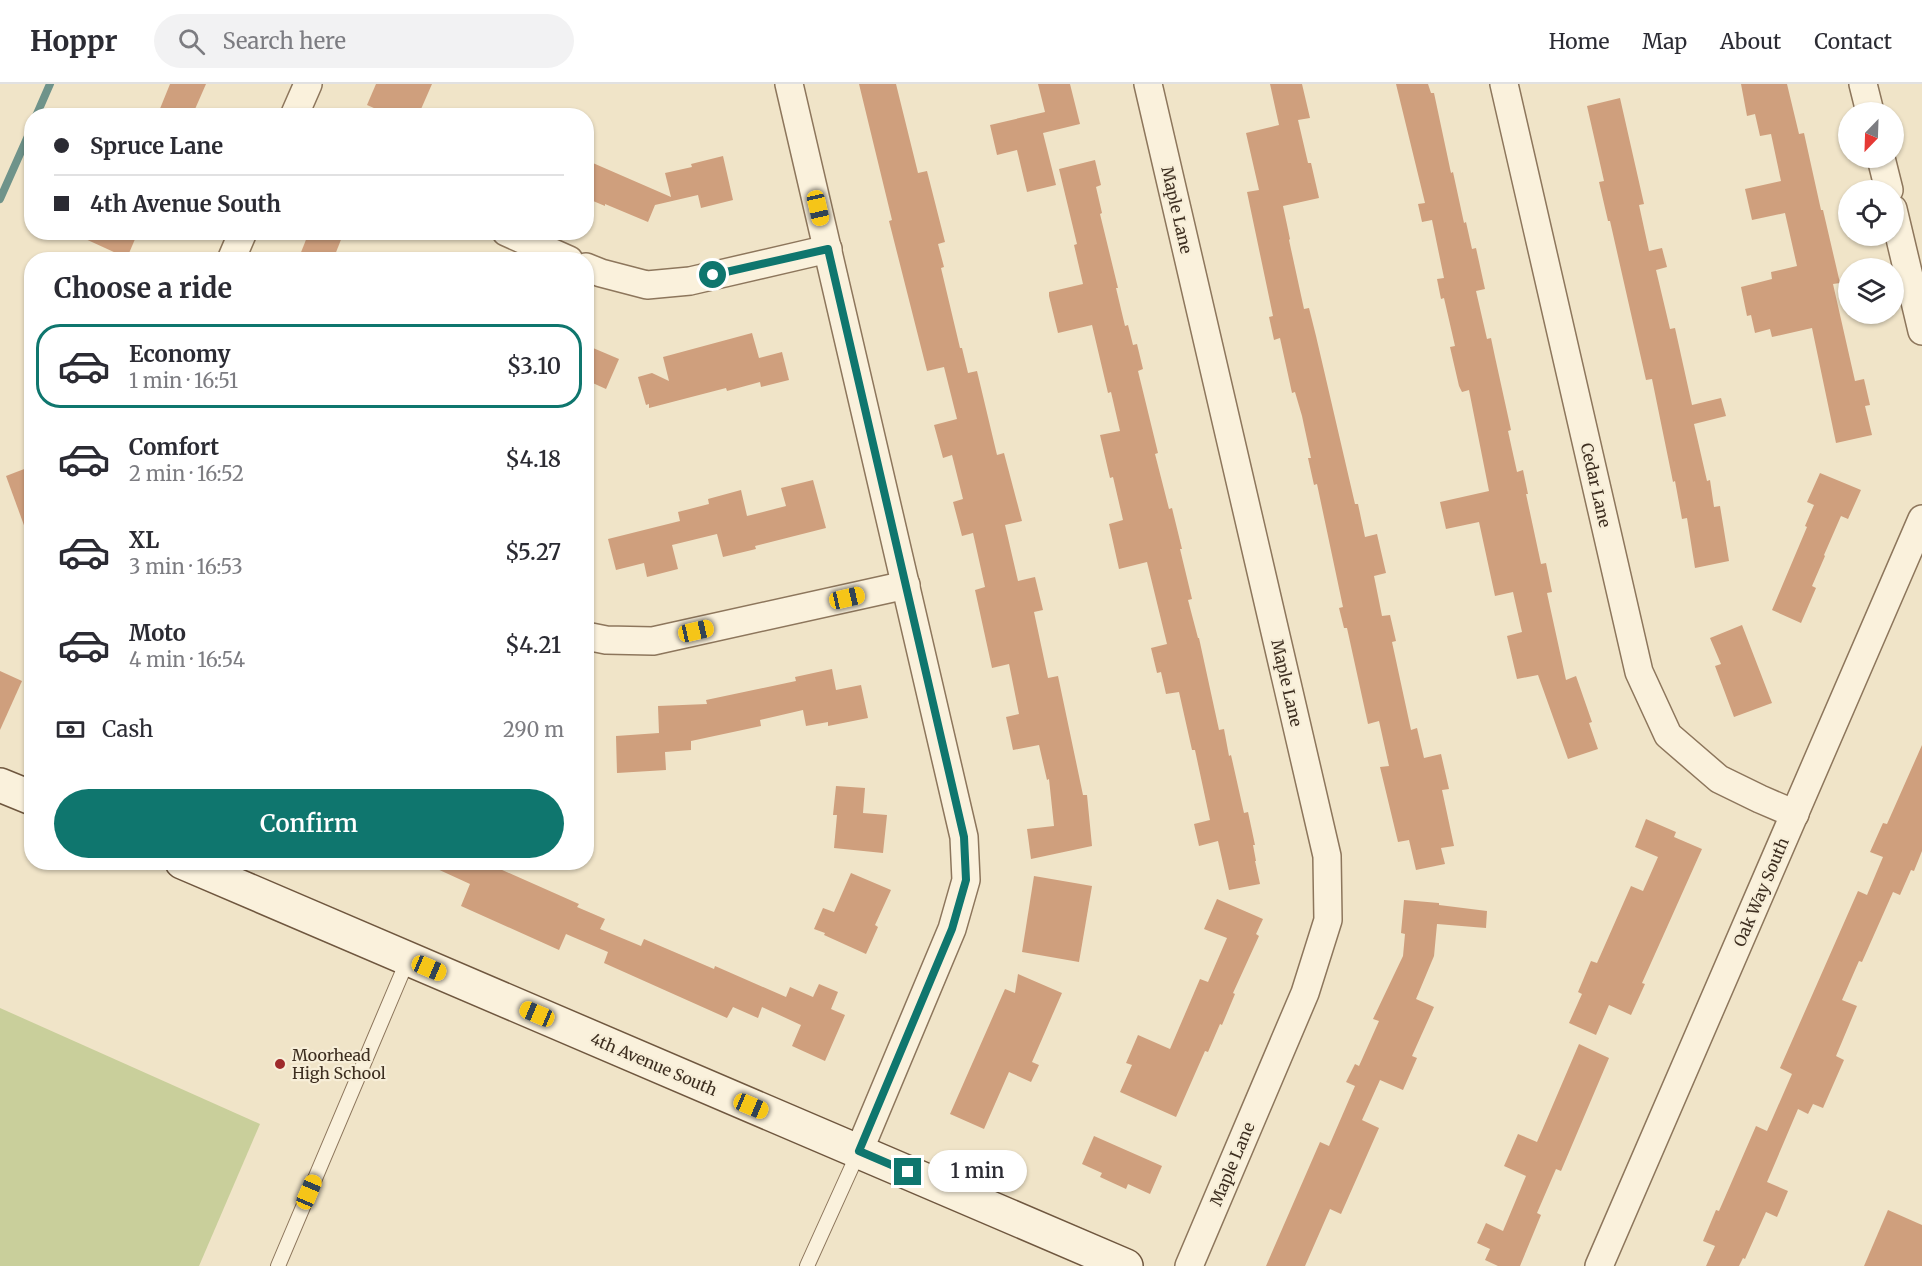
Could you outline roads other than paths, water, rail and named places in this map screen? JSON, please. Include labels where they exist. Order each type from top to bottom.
[{"type":"street","points":[[298,108],[308,84]]},
{"type":"street","points":[[789,84],[964,837],[966,880],[952,929],[859,1151]]},
{"type":"street","name":"Maple Lane","points":[[1148,84],[1327,856],[1328,920],[1305,993],[1189,1266]]},
{"type":"street","name":"Cedar Lane","points":[[1504,84],[1639,672],[1668,735],[1719,779],[1795,814]]},
{"type":"street","points":[[1863,84],[1868,102]]},
{"type":"street","points":[[524,240],[551,252]]},
{"type":"street","points":[[1902,246],[1922,331]]},
{"type":"street","points":[[594,270],[647,285],[690,281],[828,249]]},
{"type":"street","name":"Oak Way South","points":[[1599,1266],[1922,519]]},
{"type":"street","points":[[594,638],[653,641],[906,585]]},
{"type":"street","points":[[0,785],[24,795]]},
{"type":"street","name":"4th Avenue South","points":[[201,870],[1126,1266]]},
{"type":"lane","points":[[278,1266],[408,959]]},
{"type":"lane","points":[[807,1266],[859,1151]]},
{"type":"waterway","points":[[40,108],[50,84]]},
{"type":"waterway","points":[[0,199],[24,145]]},
{"type":"place","name":"Moorhead High School","points":[[280,1064]]}]
